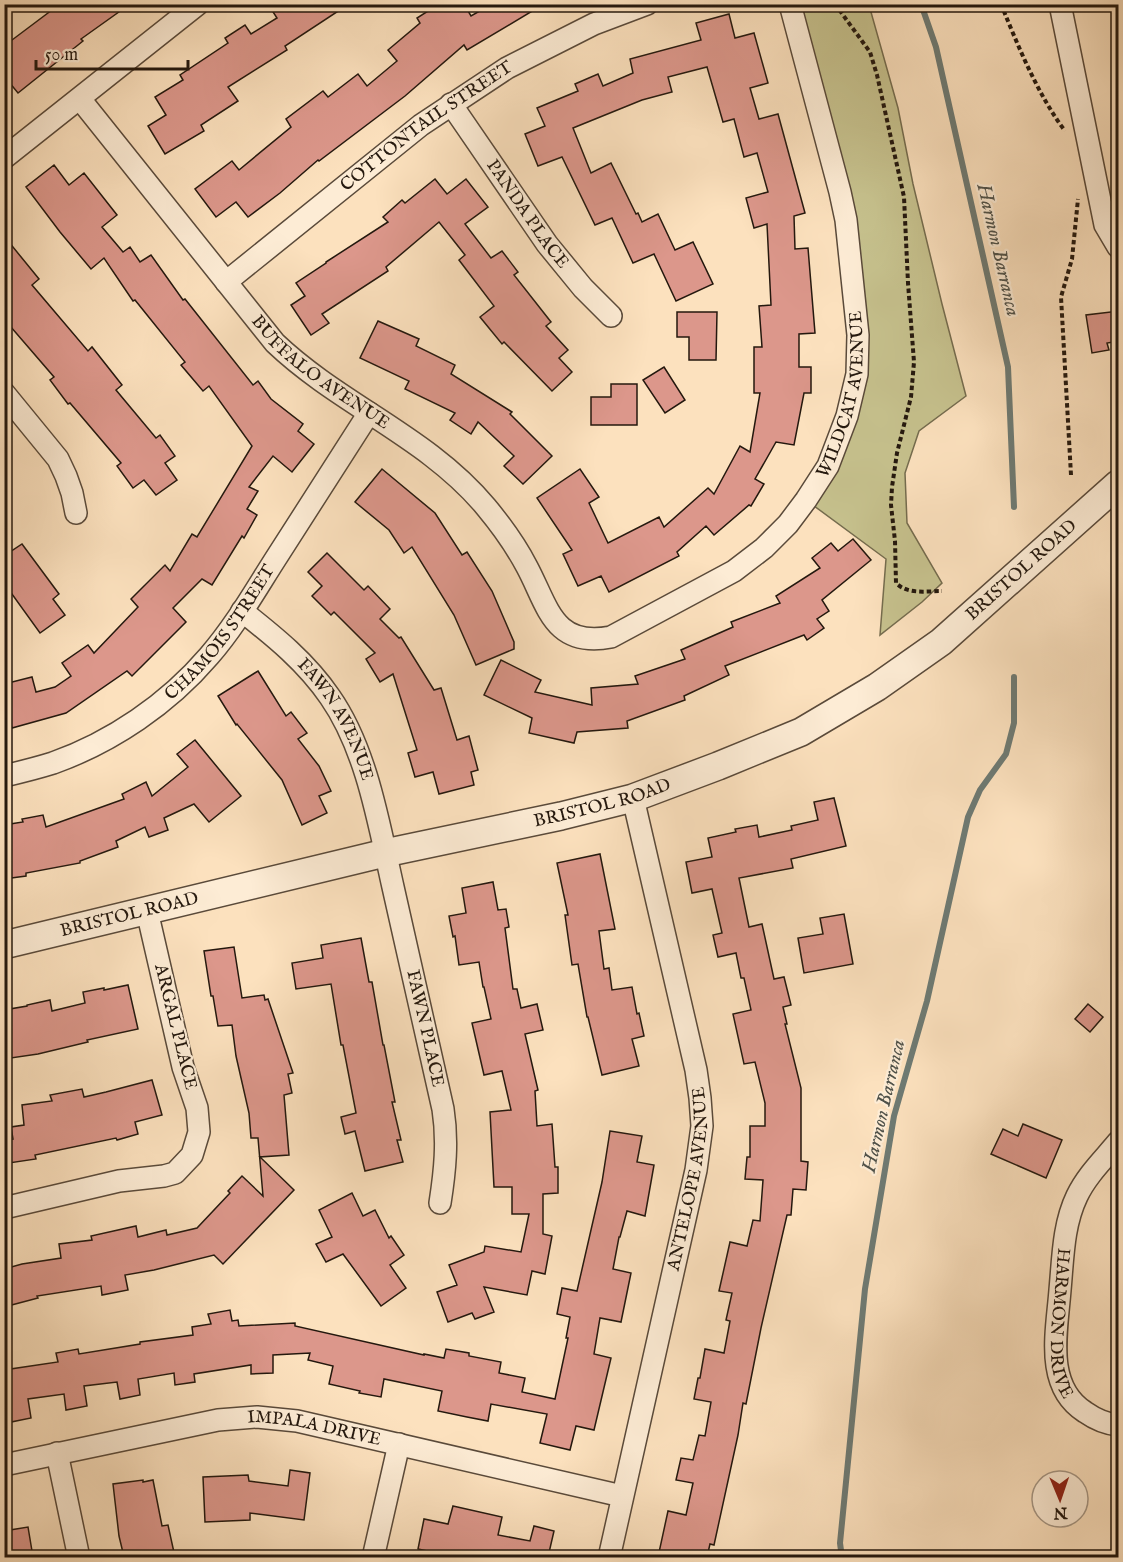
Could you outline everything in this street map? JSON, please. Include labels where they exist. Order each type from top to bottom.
[{"type":"street","points":[[4,158],[198,4]]},
{"type":"street","name":"COTTONTAIL STREET","points":[[226,282],[412,132],[451,104],[507,68],[594,24],[647,4]]},
{"type":"street","name":"WILDCAT AVENUE","points":[[568,633],[589,639],[611,637],[734,571],[764,548],[788,524],[828,466],[847,416],[856,374],[858,335],[846,220],[790,4]]},
{"type":"street","points":[[1060,4],[1105,225],[1119,247]]},
{"type":"street","name":"BUFFALO AVENUE","points":[[80,99],[275,343],[293,361],[311,374],[430,453],[479,498],[518,551],[551,615],[568,633]]},
{"type":"street","name":"PANDA PLACE","points":[[451,104],[547,244],[583,288],[611,316]]},
{"type":"street","points":[[4,393],[57,459],[72,493],[76,513]]},
{"type":"street","name":"CHAMOIS STREET","points":[[4,776],[52,763],[108,738],[139,719],[170,695],[194,672],[217,646],[242,611],[369,413]]},
{"type":"street","name":"BRISTOL ROAD","points":[[4,945],[385,854],[633,798],[801,732],[877,687],[941,642],[1119,484]]},
{"type":"street","name":"FAWN AVENUE","points":[[242,611],[298,658],[339,711],[366,776],[385,854]]},
{"type":"street","name":"ANTELOPE AVENUE","points":[[609,1557],[696,1170],[702,1126],[696,1070],[633,798]]},
{"type":"street","name":"FAWN PLACE","points":[[385,854],[445,1117],[446,1156],[440,1203]]},
{"type":"street","name":"ARGAL PLACE","points":[[4,1208],[119,1181],[175,1173],[192,1155],[199,1132],[197,1108],[183,1067],[147,911]]},
{"type":"street","name":"HARMON DRIVE","points":[[1119,1142],[1090,1174],[1077,1196],[1068,1220],[1055,1352],[1057,1372],[1065,1392],[1078,1408],[1096,1419],[1119,1425]]},
{"type":"street","name":"IMPALA DRIVE","points":[[4,1465],[218,1420],[257,1417],[297,1421],[622,1496]]},
{"type":"street","points":[[373,1557],[399,1444]]},
{"type":"street","points":[[57,1453],[79,1557]]},
{"type":"path","points":[[835,4],[870,52],[878,75],[904,197],[914,363],[911,397],[897,453],[892,487],[896,583],[907,591],[942,591]]},
{"type":"path","points":[[1001,4],[1017,43],[1054,116],[1068,135]]},
{"type":"path","points":[[1071,475],[1061,297],[1072,259],[1078,196]]},
{"type":"shaded area","points":[[790,5],[869,5],[898,108],[913,184],[966,396],[919,431],[905,473],[907,523],[942,583],[880,635],[886,559],[806,500],[857,374],[846,220]]},
{"type":"building","points":[[60,4],[130,4],[81,39],[83,41],[18,93],[4,76],[4,46]]},
{"type":"building","points":[[268,4],[349,4],[285,46],[287,50],[228,87],[238,101],[201,125],[204,131],[165,154],[148,126],[166,115],[155,97],[183,80],[180,75],[228,43],[225,38],[245,25],[251,34],[277,18]]},
{"type":"building","points":[[439,4],[464,4],[471,16],[492,4],[544,4],[467,50],[464,45],[405,96],[318,160],[248,217],[236,202],[216,217],[195,189],[232,161],[239,170],[291,127],[286,119],[323,91],[328,97],[358,74],[367,86],[397,61],[388,50],[420,23],[417,18]]},
{"type":"building","points":[[729,14],[735,38],[754,33],[768,83],[750,88],[759,119],[778,114],[805,213],[794,216],[795,249],[808,248],[815,333],[799,334],[799,367],[811,367],[811,393],[804,393],[794,445],[776,442],[755,479],[764,484],[751,506],[749,505],[714,535],[706,526],[677,552],[679,556],[609,592],[601,576],[578,586],[563,554],[572,550],[537,498],[580,469],[599,497],[589,503],[608,543],[659,517],[664,527],[708,488],[714,494],[740,446],[750,452],[760,393],[754,393],[754,347],[762,347],[759,306],[771,305],[767,224],[754,228],[746,198],[768,192],[757,153],[744,157],[734,119],[723,122],[707,67],[668,77],[672,92],[642,100],[573,128],[591,173],[611,163],[642,222],[658,214],[675,250],[693,242],[713,284],[676,301],[654,254],[633,263],[612,218],[595,225],[562,157],[538,166],[525,134],[545,126],[537,108],[578,91],[575,84],[598,74],[603,86],[633,73],[630,59],[701,40],[696,23]]},
{"type":"building","points":[[54,165],[69,185],[84,173],[117,215],[102,227],[123,252],[130,247],[140,262],[151,255],[183,300],[185,299],[253,385],[258,381],[271,399],[303,424],[298,431],[314,444],[292,472],[273,456],[249,487],[258,491],[247,509],[257,515],[244,538],[242,536],[212,585],[202,579],[173,608],[186,622],[132,676],[127,671],[66,713],[12,728],[4,700],[4,684],[32,677],[36,692],[55,687],[71,676],[62,663],[88,645],[94,653],[138,607],[131,599],[165,565],[170,571],[192,534],[197,537],[252,446],[209,386],[203,391],[181,365],[185,362],[135,300],[133,301],[104,258],[91,269],[26,187]]},
{"type":"building","points":[[435,179],[447,194],[466,179],[488,207],[465,224],[491,258],[502,251],[518,272],[514,275],[551,322],[546,326],[568,350],[559,358],[572,372],[552,391],[504,342],[502,344],[480,317],[494,306],[459,260],[465,255],[439,222],[386,267],[388,271],[322,314],[329,323],[311,335],[291,305],[305,296],[296,283],[388,222],[383,217],[402,200],[405,203]]},
{"type":"building","points":[[4,236],[39,279],[32,285],[88,351],[92,347],[122,385],[116,390],[156,438],[160,435],[175,456],[165,463],[177,480],[156,495],[144,480],[133,488],[117,466],[121,463],[70,403],[68,404],[50,380],[54,377],[4,319]]},
{"type":"building","points":[[1119,311],[1119,341],[1107,343],[1109,350],[1092,353],[1086,315]]},
{"type":"building","points":[[677,312],[717,312],[716,360],[689,360],[689,337],[677,337]]},
{"type":"building","points":[[378,321],[419,339],[416,346],[455,365],[451,374],[512,412],[510,414],[552,456],[523,484],[504,466],[514,456],[478,422],[471,434],[450,420],[455,413],[405,389],[409,381],[360,358]]},
{"type":"building","points":[[664,367],[685,400],[665,413],[643,380]]},
{"type":"building","points":[[611,384],[637,384],[637,425],[591,425],[591,397],[611,397]]},
{"type":"building","points":[[382,469],[435,513],[462,555],[467,552],[492,591],[514,642],[514,649],[476,665],[454,615],[412,547],[404,553],[389,530],[355,502]]},
{"type":"building","points":[[853,539],[871,560],[822,600],[829,611],[817,619],[824,628],[807,640],[804,635],[725,666],[729,675],[684,696],[685,700],[627,721],[628,728],[577,732],[574,743],[529,733],[532,718],[484,695],[501,660],[541,680],[535,692],[592,705],[591,688],[638,684],[635,676],[685,659],[681,650],[733,627],[731,622],[780,603],[776,596],[820,568],[812,558],[831,543],[838,551]]},
{"type":"building","points":[[22,544],[59,594],[53,599],[65,615],[40,633],[4,583],[4,556]]},
{"type":"building","points":[[327,553],[364,590],[368,586],[390,609],[380,619],[399,638],[401,637],[434,690],[441,688],[457,740],[469,736],[478,770],[471,772],[474,785],[439,794],[433,772],[415,777],[408,753],[417,750],[393,674],[380,682],[366,659],[375,653],[334,612],[331,615],[312,596],[322,586],[308,572]]},
{"type":"building","points":[[258,671],[286,716],[291,712],[307,733],[298,739],[319,766],[331,791],[319,796],[327,813],[302,825],[282,780],[236,725],[218,696]]},
{"type":"building","points":[[195,740],[241,796],[209,822],[194,804],[164,818],[168,830],[149,837],[145,827],[116,841],[118,847],[80,861],[80,863],[4,879],[4,825],[23,822],[22,819],[43,815],[46,827],[124,799],[122,794],[146,782],[152,796],[188,767],[177,754]]},
{"type":"building","points":[[834,798],[846,846],[791,859],[793,868],[739,878],[749,927],[762,924],[774,979],[784,977],[791,1005],[783,1007],[801,1088],[801,1161],[808,1162],[806,1190],[793,1189],[791,1215],[787,1215],[746,1404],[743,1403],[714,1545],[710,1544],[707,1557],[658,1557],[668,1511],[686,1515],[693,1483],[676,1480],[681,1458],[693,1460],[699,1435],[705,1436],[711,1402],[694,1399],[698,1378],[700,1378],[705,1349],[724,1353],[730,1321],[726,1320],[732,1293],[719,1291],[730,1242],[747,1246],[753,1220],[760,1221],[763,1180],[745,1179],[747,1157],[750,1157],[750,1126],[765,1126],[765,1103],[755,1062],[744,1064],[733,1014],[751,1010],[744,978],[741,978],[736,953],[718,957],[713,935],[722,933],[712,889],[692,893],[686,862],[712,857],[708,838],[736,832],[735,829],[757,825],[759,837],[792,830],[791,826],[818,820],[814,802]]},
{"type":"building","points":[[600,854],[615,929],[599,931],[604,969],[609,968],[612,990],[632,987],[644,1036],[632,1039],[639,1066],[602,1075],[587,1017],[578,964],[572,965],[565,915],[568,915],[557,863]]},
{"type":"building","points":[[493,882],[498,910],[506,909],[509,927],[505,928],[513,989],[517,989],[521,1008],[537,1004],[543,1030],[525,1034],[538,1090],[535,1091],[537,1126],[552,1124],[555,1167],[558,1167],[558,1193],[543,1194],[543,1234],[552,1236],[545,1274],[532,1271],[527,1295],[484,1287],[494,1312],[475,1319],[472,1313],[448,1322],[437,1292],[457,1285],[449,1265],[484,1252],[485,1246],[521,1252],[529,1214],[512,1214],[512,1187],[494,1187],[490,1112],[511,1110],[502,1071],[484,1075],[472,1023],[491,1019],[479,962],[459,965],[455,936],[453,937],[449,916],[466,913],[462,888]]},
{"type":"building","points":[[844,914],[853,964],[804,973],[798,938],[823,934],[820,918]]},
{"type":"building","points":[[361,938],[369,982],[372,982],[395,1102],[392,1102],[401,1140],[397,1140],[403,1162],[365,1171],[355,1131],[345,1134],[341,1117],[356,1113],[331,984],[296,989],[292,963],[323,958],[321,945]]},
{"type":"building","points":[[234,947],[242,998],[264,995],[265,1000],[268,999],[293,1073],[288,1074],[292,1093],[284,1095],[289,1155],[260,1157],[294,1190],[223,1264],[214,1255],[125,1275],[128,1290],[102,1295],[101,1286],[37,1296],[38,1298],[4,1307],[4,1269],[61,1258],[59,1244],[92,1240],[91,1236],[136,1226],[138,1237],[166,1230],[167,1235],[197,1228],[230,1193],[228,1191],[242,1176],[263,1196],[258,1138],[251,1138],[249,1113],[236,1056],[232,1025],[218,1026],[204,951]]},
{"type":"building","points":[[128,985],[138,1029],[38,1054],[4,1059],[4,1010],[50,1000],[52,1011],[85,1003],[83,992]]},
{"type":"building","points":[[1088,1004],[1103,1017],[1090,1032],[1075,1019]]},
{"type":"building","points":[[152,1080],[162,1115],[135,1122],[138,1134],[35,1155],[36,1159],[9,1163],[6,1140],[13,1139],[11,1127],[24,1125],[22,1105],[52,1101],[50,1095],[82,1089],[84,1097]]},
{"type":"building","points":[[1023,1124],[1062,1140],[1046,1178],[991,1154],[1003,1129],[1018,1136]]},
{"type":"building","points":[[610,1131],[642,1136],[637,1162],[654,1165],[645,1216],[627,1211],[619,1237],[613,1269],[631,1273],[621,1322],[600,1318],[594,1354],[611,1358],[594,1430],[576,1426],[570,1450],[540,1443],[547,1414],[491,1404],[488,1421],[438,1411],[442,1391],[384,1379],[381,1397],[359,1393],[360,1391],[329,1384],[333,1366],[308,1360],[310,1353],[273,1355],[273,1373],[251,1374],[251,1365],[194,1374],[195,1382],[175,1385],[174,1373],[138,1379],[140,1395],[120,1399],[117,1382],[84,1386],[87,1406],[66,1410],[64,1394],[28,1399],[31,1418],[11,1422],[8,1403],[4,1404],[4,1370],[58,1362],[56,1353],[78,1349],[79,1354],[140,1344],[140,1342],[193,1335],[192,1327],[211,1324],[208,1314],[230,1310],[232,1321],[238,1320],[239,1326],[295,1323],[295,1326],[424,1355],[444,1358],[446,1349],[469,1353],[469,1356],[501,1362],[499,1373],[525,1378],[522,1392],[555,1399],[568,1338],[566,1338],[570,1317],[557,1314],[562,1288],[577,1291],[602,1182]]},
{"type":"building","points":[[352,1193],[363,1216],[375,1210],[389,1238],[391,1236],[404,1255],[390,1265],[406,1288],[381,1306],[343,1254],[326,1262],[316,1244],[332,1237],[319,1210]]},
{"type":"building","points":[[290,1470],[310,1473],[304,1520],[250,1513],[250,1520],[205,1522],[203,1477],[248,1475],[249,1481],[288,1486]]},
{"type":"building","points":[[143,1480],[143,1482],[153,1480],[162,1526],[168,1525],[175,1557],[143,1557],[142,1554],[124,1557],[119,1536],[113,1484]]},
{"type":"building","points":[[453,1506],[502,1517],[498,1535],[530,1541],[534,1526],[554,1531],[548,1557],[455,1557],[418,1549],[424,1519],[448,1524]]},
{"type":"building","points":[[28,1527],[33,1557],[4,1557],[4,1531]]},
{"type":"waterway","name":"Harmon Barranca","points":[[921,4],[936,47],[1008,367],[1014,507]]},
{"type":"waterway","name":"Harmon Barranca","points":[[842,1558],[840,1543],[865,1289],[894,1116],[927,1001],[968,817],[980,790],[1006,754],[1014,723],[1014,677]]}]
